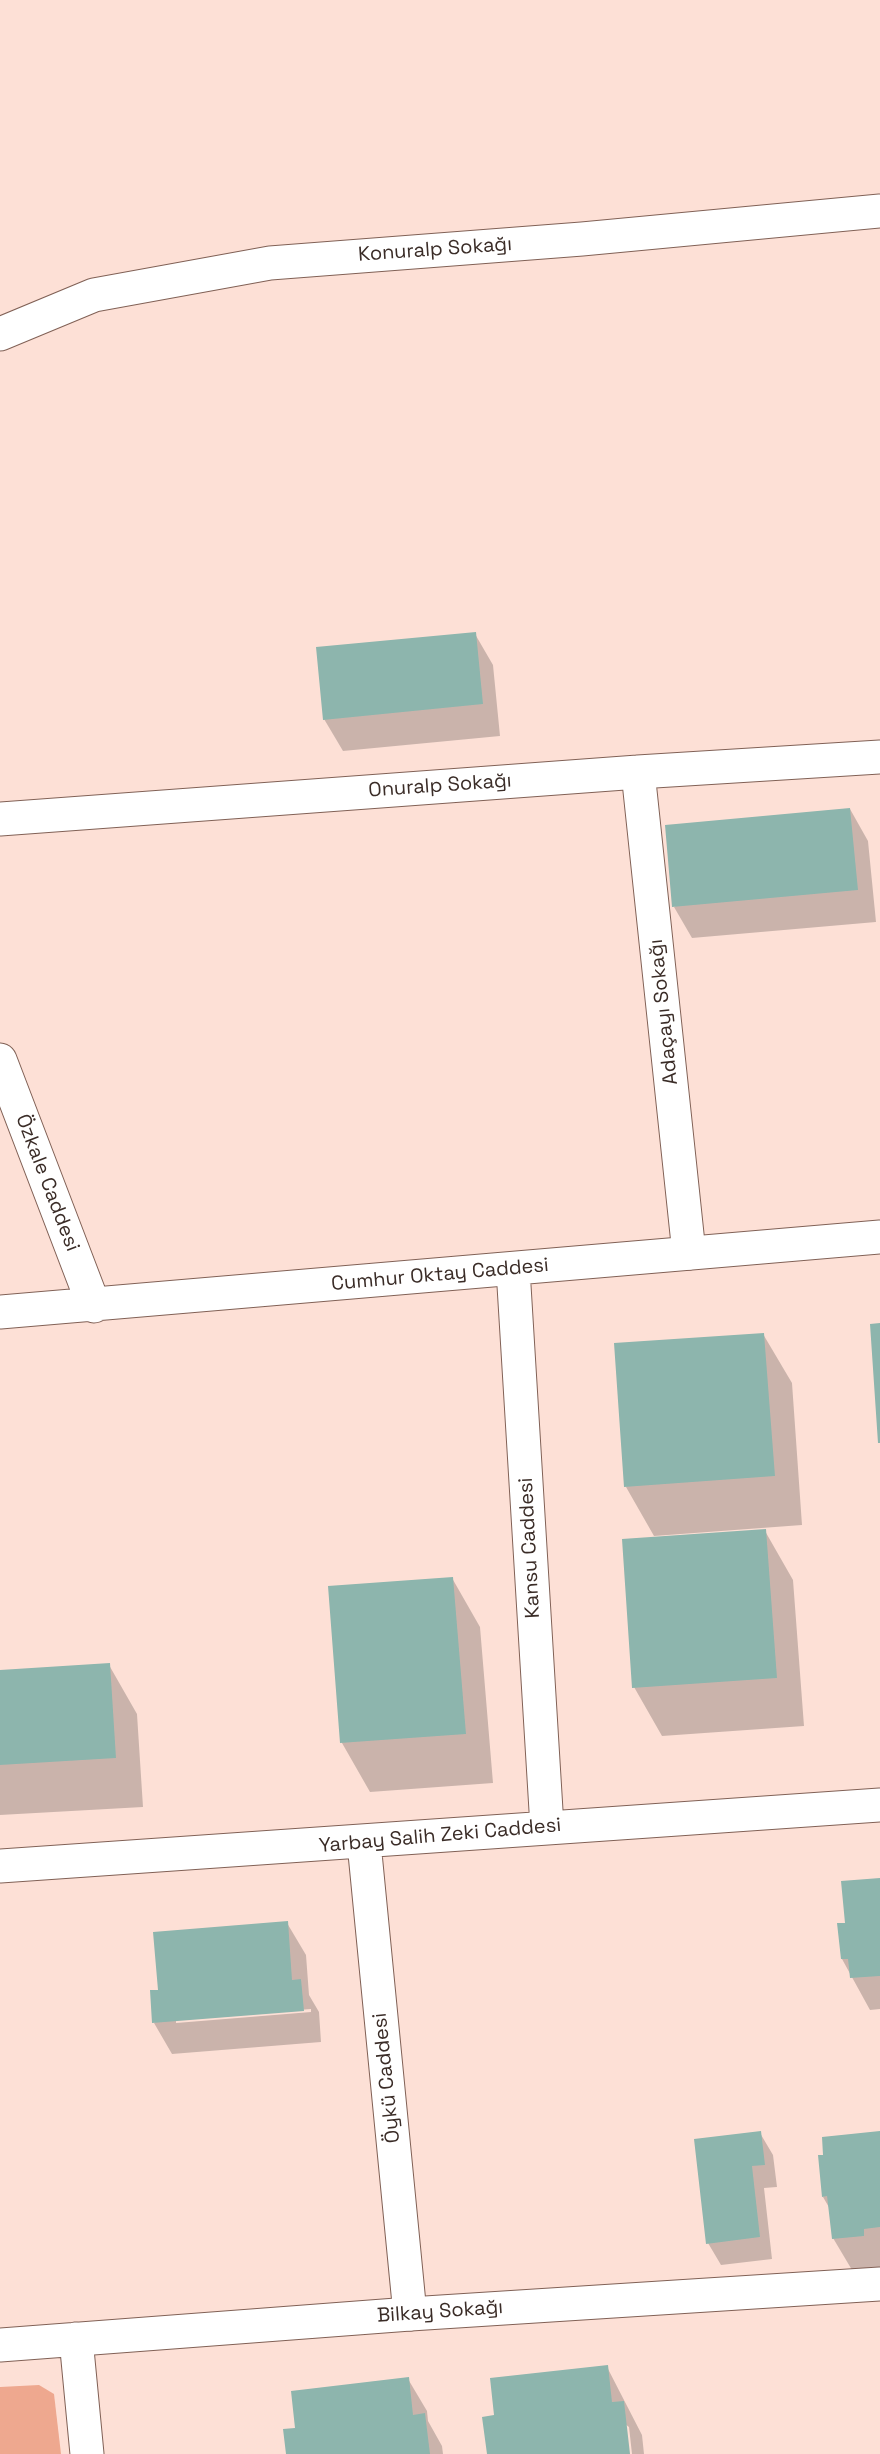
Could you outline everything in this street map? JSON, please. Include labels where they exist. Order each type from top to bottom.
[{"type":"street","name":"Konuralp Sokağı","points":[[0,334],[94,295],[270,263],[582,239],[880,211]]},
{"type":"street","name":"Onuralp Sokağı","points":[[0,819],[638,772],[880,757]]},
{"type":"street","name":"Adaçayı Sokağı","points":[[638,772],[689,1253]]},
{"type":"street","name":"Özkale Caddesi","points":[[0,1060],[94,1306]]},
{"type":"street","name":"Cumhur Oktay Caddesi","points":[[0,1312],[94,1306],[880,1237]]},
{"type":"street","name":"Kansu Caddesi","points":[[513,1269],[547,1827]]},
{"type":"street","name":"Yarbay Salih Zeki Caddesi","points":[[0,1866],[364,1843],[547,1827],[880,1805]]},
{"type":"street","name":"Öykü Caddesi","points":[[364,1843],[410,2314]]},
{"type":"street","name":"Bilkay Sokağı","points":[[0,2345],[410,2314],[880,2284]]},
{"type":"street","points":[[76,2339],[87,2454]]},
{"type":"shaded area","points":[[39,2385],[54,2394],[61,2454],[0,2454],[0,2387]]},
{"type":"building","points":[[476,632],[483,704],[323,720],[316,647]]},
{"type":"building","points":[[850,808],[858,890],[672,907],[665,825]]},
{"type":"building","points":[[880,1323],[880,1443],[878,1443],[870,1324]]},
{"type":"building","points":[[764,1333],[775,1476],[624,1487],[614,1343]]},
{"type":"building","points":[[766,1529],[777,1678],[632,1688],[622,1539]]},
{"type":"building","points":[[453,1577],[466,1734],[340,1743],[328,1586]]},
{"type":"building","points":[[110,1663],[116,1758],[0,1765],[0,1670]]},
{"type":"building","points":[[880,1878],[880,1976],[850,1978],[848,1959],[841,1959],[837,1923],[845,1923],[841,1881]]},
{"type":"building","points":[[288,1921],[292,1980],[301,1979],[304,2011],[152,2023],[150,1990],[158,1990],[153,1932]]},
{"type":"building","points":[[761,2131],[765,2165],[752,2166],[760,2237],[706,2244],[694,2139]]},
{"type":"building","points":[[880,2131],[880,2227],[864,2229],[864,2236],[832,2239],[827,2196],[822,2197],[818,2155],[823,2155],[822,2137]]},
{"type":"building","points":[[608,2365],[612,2402],[624,2401],[630,2454],[487,2454],[482,2417],[494,2415],[490,2378]]},
{"type":"building","points":[[409,2377],[413,2415],[425,2413],[430,2454],[286,2454],[283,2429],[295,2428],[291,2391]]}]
